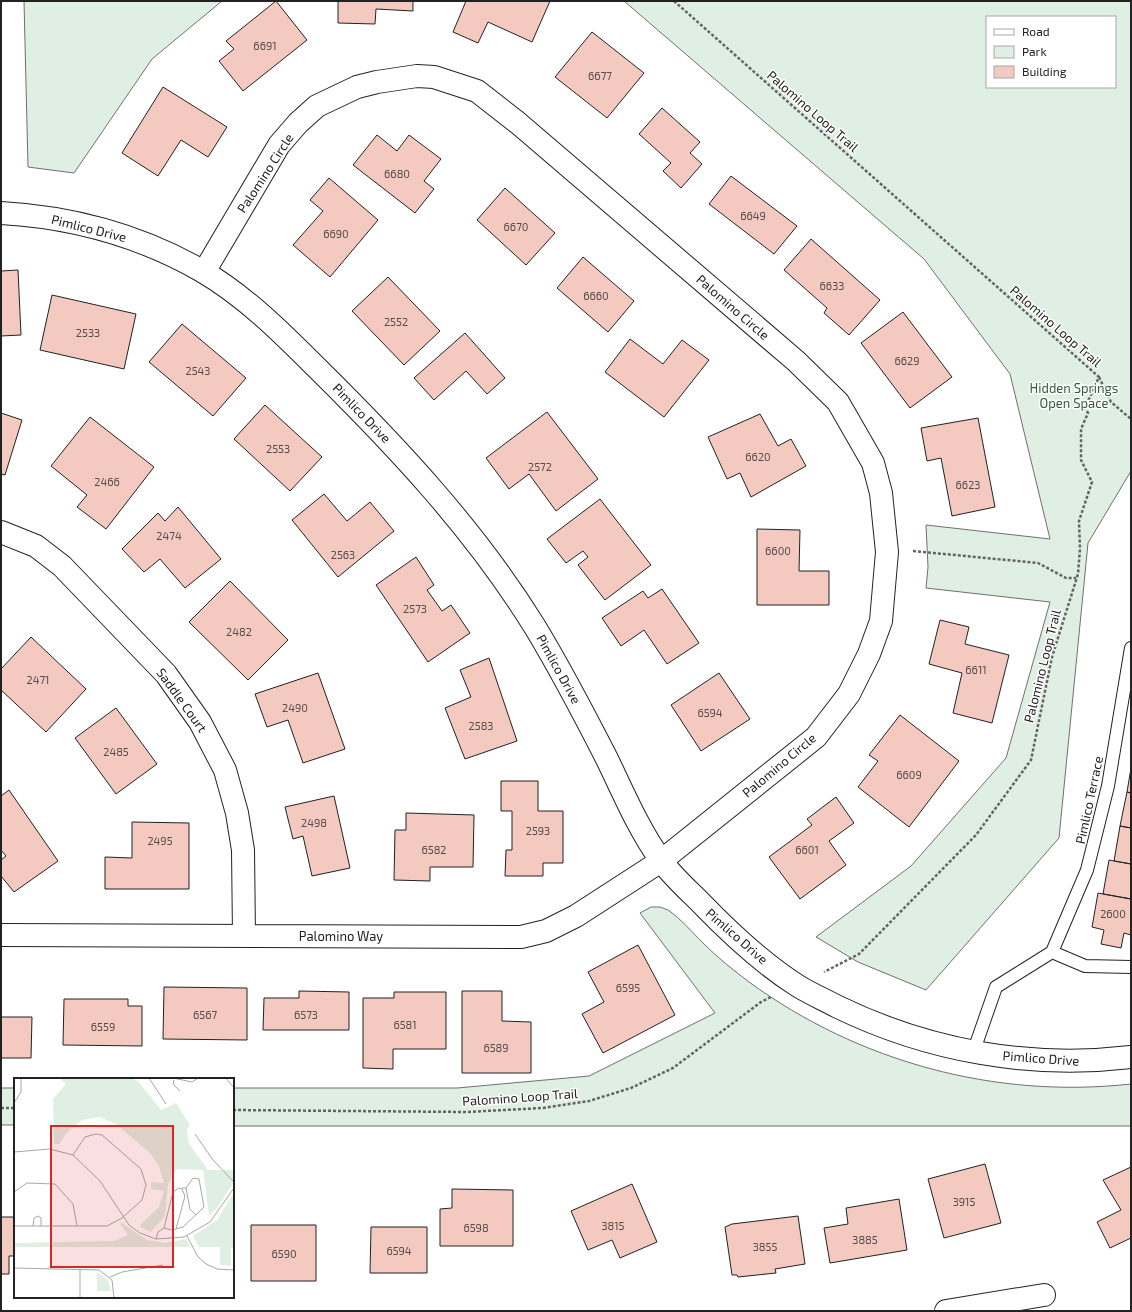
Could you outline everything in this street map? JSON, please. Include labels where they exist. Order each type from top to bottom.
[{"type":"street","name":"Palomino Circle","points":[[204,272],[279,145],[298,123],[313,109],[357,88],[377,82],[417,76],[434,77],[477,91],[518,123],[796,361],[838,402],[873,463],[881,493],[886,560],[881,621],[869,654],[848,694],[816,737],[661,860]]},
{"type":"street","name":"Pimlico Drive","points":[[1,213],[29,214],[86,225],[155,248],[204,272],[226,287],[276,328],[382,433],[486,555],[532,623],[564,677],[644,833],[661,860],[725,928],[797,986],[878,1025],[937,1044],[973,1052],[1043,1061],[1068,1062],[1131,1057]]},
{"type":"street","name":"Saddle Court","points":[[1,532],[36,546],[62,566],[166,674],[200,722],[225,770],[237,813],[244,850],[244,936]]},
{"type":"street","name":"Palomino Way","points":[[1,936],[521,937],[546,931],[576,916],[661,860]]},
{"type":"street","points":[[946,1311],[1044,1295]]},
{"type":"lane","name":"Pimlico Terrace","points":[[1052,952],[1087,870],[1108,786],[1131,648]]},
{"type":"lane","points":[[973,1052],[996,986],[1052,952],[1085,966],[1131,967]]},
{"type":"path","name":"Palomino Loop Trail","points":[[674,1],[1099,377],[1085,408],[1088,413],[1081,429],[1081,460],[1092,482],[1079,521],[1080,549],[1076,578],[1052,657],[1031,760],[976,835],[859,954],[823,972]]},
{"type":"path","points":[[1099,377],[1110,402],[1131,419]]},
{"type":"path","points":[[911,551],[1038,563],[1066,578],[1076,578]]},
{"type":"path","name":"Palomino Loop Trail","points":[[234,1110],[466,1112],[543,1108],[589,1101],[631,1088],[673,1068],[761,1002],[773,997]]},
{"type":"path","points":[[1,1108],[14,1108]]},
{"type":"green space","points":[[24,1],[222,1],[152,59],[74,173],[28,167]]},
{"type":"green space","name":"Hidden Springs Open Space","points":[[624,1],[1131,1],[1131,471],[1088,543],[1059,838],[926,990],[858,962],[816,937],[911,866],[1006,758],[1050,602],[926,588],[928,567],[926,525],[1050,539],[1010,374],[924,259]]},
{"type":"green space","points":[[651,907],[660,907],[668,910],[682,921],[714,953],[749,982],[791,1010],[836,1034],[882,1053],[930,1069],[979,1079],[1029,1086],[1080,1087],[1131,1084],[1131,1126],[234,1126],[234,1088],[457,1088],[589,1076],[715,1013],[640,913]]},
{"type":"green space","points":[[1,1088],[14,1088],[14,1125],[1,1125]]},
{"type":"building","points":[[276,1],[307,40],[243,91],[219,61],[234,49],[226,41]]},
{"type":"building","points":[[338,1],[413,1],[413,11],[376,9],[375,24],[338,23]]},
{"type":"building","points":[[466,1],[550,1],[532,42],[488,22],[478,43],[453,32]]},
{"type":"building","points":[[592,32],[644,73],[607,118],[555,77]]},
{"type":"building","points":[[163,87],[227,127],[208,157],[181,140],[158,176],[122,153]]},
{"type":"building","points":[[662,108],[700,142],[690,153],[702,164],[681,188],[663,171],[671,163],[639,134]]},
{"type":"building","points":[[377,135],[397,151],[409,135],[441,159],[424,181],[434,189],[415,213],[353,165]]},
{"type":"building","points":[[731,176],[797,226],[774,254],[709,204]]},
{"type":"building","points":[[329,178],[378,220],[330,277],[293,245],[323,211],[310,200]]},
{"type":"building","points":[[505,188],[555,233],[526,265],[477,220]]},
{"type":"building","points":[[811,239],[880,300],[849,335],[824,313],[827,308],[784,270]]},
{"type":"building","points":[[583,257],[634,301],[608,332],[557,288]]},
{"type":"building","points":[[18,270],[21,335],[1,336],[1,271]]},
{"type":"building","points":[[388,277],[440,331],[404,365],[352,311]]},
{"type":"building","points":[[52,295],[136,314],[124,369],[40,350]]},
{"type":"building","points":[[903,312],[952,377],[910,408],[861,343]]},
{"type":"building","points":[[182,324],[246,378],[213,416],[149,362]]},
{"type":"building","points":[[465,333],[505,378],[487,394],[466,371],[434,400],[414,378]]},
{"type":"building","points":[[630,339],[663,364],[682,340],[709,360],[664,417],[605,372]]},
{"type":"building","points":[[265,405],[322,457],[290,491],[234,439]]},
{"type":"building","points":[[547,412],[598,479],[556,511],[529,474],[509,489],[486,458]]},
{"type":"building","points":[[1,413],[22,420],[5,475],[1,474]]},
{"type":"building","points":[[760,414],[778,446],[791,439],[806,466],[751,497],[740,473],[727,479],[708,437]]},
{"type":"building","points":[[90,417],[154,467],[106,529],[77,507],[87,495],[51,466]]},
{"type":"building","points":[[978,418],[995,507],[952,516],[941,458],[927,461],[921,428]]},
{"type":"building","points":[[324,494],[347,521],[370,502],[394,531],[338,577],[292,520]]},
{"type":"building","points":[[600,499],[651,565],[605,600],[578,565],[588,557],[583,551],[566,563],[547,539]]},
{"type":"building","points":[[178,507],[221,559],[185,588],[160,559],[144,572],[122,549],[158,513],[165,521]]},
{"type":"building","points":[[757,529],[800,530],[799,571],[829,571],[829,605],[757,605]]},
{"type":"building","points":[[416,557],[434,585],[427,590],[442,611],[451,605],[470,633],[428,662],[376,585]]},
{"type":"building","points":[[230,581],[288,640],[248,680],[189,622]]},
{"type":"building","points":[[662,589],[699,643],[667,664],[644,630],[621,646],[602,618],[643,591],[648,598]]},
{"type":"building","points":[[940,620],[969,627],[965,644],[1009,655],[992,723],[953,713],[962,673],[929,664]]},
{"type":"building","points":[[31,637],[86,689],[46,732],[1,690],[1,669]]},
{"type":"building","points":[[489,658],[517,741],[465,759],[445,708],[471,697],[460,670]]},
{"type":"building","points":[[318,673],[345,749],[303,763],[288,720],[267,727],[255,694]]},
{"type":"building","points":[[719,673],[750,719],[701,751],[671,705]]},
{"type":"building","points":[[116,708],[157,764],[116,794],[75,738]]},
{"type":"building","points":[[900,715],[959,761],[909,827],[858,787],[878,761],[869,755]]},
{"type":"building","points":[[1131,768],[1131,793],[1127,792]]},
{"type":"building","points":[[501,781],[538,781],[538,811],[563,811],[563,863],[543,863],[543,876],[505,876],[506,850],[512,850],[512,811],[501,811]]},
{"type":"building","points":[[9,790],[58,861],[14,892],[1,876],[1,860],[6,856],[1,850],[1,796]]},
{"type":"building","points":[[1127,792],[1131,793],[1131,828],[1120,826]]},
{"type":"building","points":[[334,796],[350,868],[312,876],[303,836],[293,839],[285,807]]},
{"type":"building","points":[[836,797],[854,823],[829,841],[846,865],[800,899],[769,857],[812,825],[807,819]]},
{"type":"building","points":[[406,813],[474,815],[473,867],[430,867],[430,881],[394,880],[395,830],[406,830]]},
{"type":"building","points":[[132,822],[189,823],[189,889],[105,889],[105,857],[132,858]]},
{"type":"building","points":[[1120,826],[1131,828],[1131,864],[1114,861]]},
{"type":"building","points":[[1109,860],[1131,864],[1131,899],[1103,894]]},
{"type":"building","points":[[1098,893],[1131,899],[1131,935],[1124,933],[1121,948],[1101,944],[1104,930],[1092,927]]},
{"type":"building","points":[[638,945],[675,1015],[603,1053],[582,1014],[604,1002],[588,972]]},
{"type":"building","points":[[164,987],[247,988],[247,1040],[163,1039]]},
{"type":"building","points":[[299,991],[349,992],[349,1030],[263,1030],[264,998],[299,998]]},
{"type":"building","points":[[462,991],[502,991],[502,1021],[531,1022],[531,1073],[462,1073]]},
{"type":"building","points":[[394,992],[446,992],[446,1049],[393,1049],[393,1069],[363,1068],[363,998],[394,998]]},
{"type":"building","points":[[64,999],[128,999],[128,1006],[142,1006],[142,1046],[63,1045]]},
{"type":"building","points":[[1,1017],[32,1017],[31,1058],[1,1058]]},
{"type":"building","points":[[985,1164],[1001,1223],[944,1238],[928,1179]]},
{"type":"building","points":[[1131,1167],[1131,1238],[1110,1248],[1097,1222],[1121,1210],[1103,1180]]},
{"type":"building","points":[[632,1184],[657,1242],[620,1258],[612,1240],[588,1250],[571,1211]]},
{"type":"building","points":[[452,1189],[513,1190],[513,1246],[440,1246],[440,1209],[452,1208]]},
{"type":"building","points":[[899,1199],[907,1250],[830,1263],[824,1228],[848,1224],[846,1208]]},
{"type":"building","points":[[798,1216],[805,1264],[775,1269],[776,1273],[738,1277],[737,1275],[732,1275],[725,1227],[732,1224]]},
{"type":"building","points":[[1,1217],[14,1217],[14,1256],[9,1256],[9,1274],[1,1274]]},
{"type":"building","points":[[251,1225],[316,1225],[316,1281],[251,1281]]},
{"type":"building","points":[[371,1227],[427,1227],[427,1273],[370,1273]]}]
